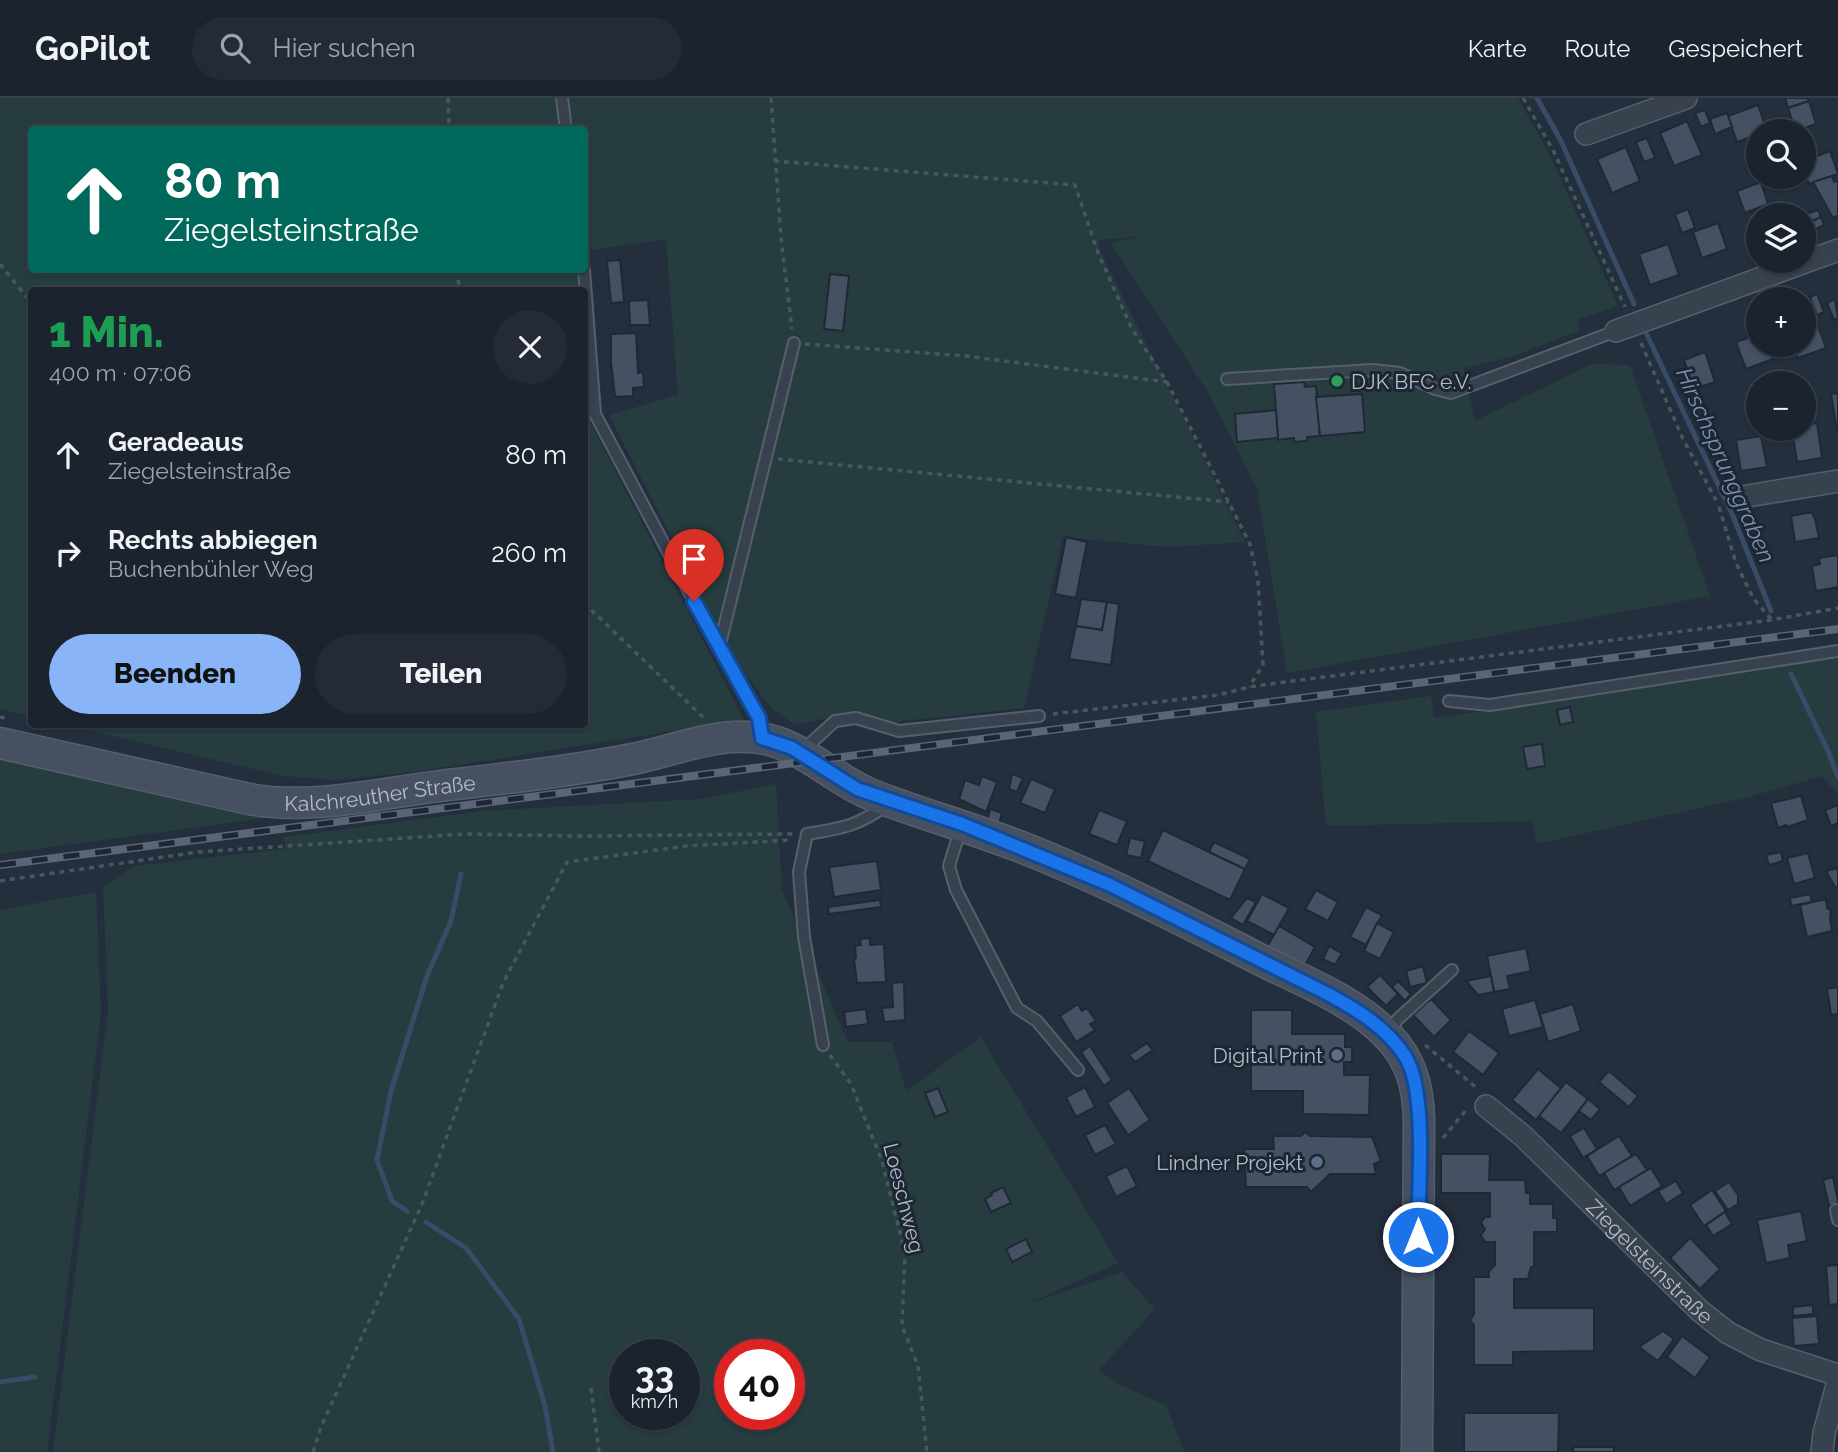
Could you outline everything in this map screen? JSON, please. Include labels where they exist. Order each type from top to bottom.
[{"type":"street","points":[[1586,134],[1686,98]]},
{"type":"street","points":[[1624,327],[1838,250]]},
{"type":"street","points":[[1736,498],[1838,481]]},
{"type":"street","name":"Kalchreuther Straße","points":[[0,743],[249,799],[284,803],[331,800],[570,769],[631,759],[725,738],[762,738]]},
{"type":"street","points":[[762,738],[784,744],[845,783],[890,802],[962,824],[1108,884],[1351,1007],[1387,1034],[1405,1057],[1414,1077],[1419,1101],[1418,1452]]},
{"type":"street","name":"Ziegelsteinstraße","points":[[1484,1099],[1709,1319],[1728,1333],[1761,1350],[1838,1375]]},
{"type":"street","points":[[1822,1452],[1824,1433],[1838,1382]]},
{"type":"lane","points":[[562,98],[566,126]]},
{"type":"lane","points":[[588,322],[595,414],[759,718],[762,738]]},
{"type":"lane","points":[[1227,379],[1372,370],[1400,373],[1451,393],[1624,327]]},
{"type":"lane","points":[[719,648],[794,343]]},
{"type":"lane","points":[[1449,701],[1490,705],[1838,651]]},
{"type":"lane","points":[[801,753],[835,722],[856,718],[899,731],[1039,716]]},
{"type":"lane","points":[[823,1045],[804,937],[799,872],[806,837],[850,827],[867,820],[890,802]]},
{"type":"lane","points":[[962,824],[949,866],[956,890],[1017,1008],[1037,1021],[1078,1070]]},
{"type":"lane","points":[[1387,1034],[1398,1019],[1452,970]]},
{"type":"path","points":[[448,98],[449,126]]},
{"type":"path","points":[[771,98],[781,238],[794,343],[965,356],[1167,382]]},
{"type":"path","points":[[1523,98],[1553,150],[1624,327],[1717,500],[1736,563],[1752,598],[1771,620]]},
{"type":"path","points":[[774,161],[1076,185],[1098,253],[1132,329],[1167,382],[1250,544],[1258,579],[1263,665],[1249,687]]},
{"type":"path","points":[[0,264],[28,299]]},
{"type":"path","points":[[766,458],[1229,502]]},
{"type":"path","points":[[588,607],[706,720]]},
{"type":"path","points":[[1039,716],[1218,695],[1249,687],[1771,620],[1838,608]]},
{"type":"path","points":[[0,881],[198,852],[465,834],[806,837]]},
{"type":"path","points":[[685,835],[686,846]]},
{"type":"path","points":[[313,1452],[321,1427],[422,1204],[503,983],[567,862],[686,846],[806,837]]},
{"type":"path","points":[[1419,1152],[1432,1150],[1484,1099],[1420,1040]]},
{"type":"path","name":"Loeschweg","points":[[823,1045],[851,1084],[882,1161],[905,1253],[902,1326],[918,1366],[927,1452]]},
{"type":"path","points":[[591,1388],[599,1452]]},
{"type":"green space","points":[[0,98],[1518,98],[1549,153],[1618,306],[1577,320],[1579,331],[1511,357],[1464,368],[1474,419],[1475,421],[1591,364],[1630,365],[1710,596],[1287,673],[1257,488],[1209,394],[1110,242],[1142,236],[1098,240],[1100,251],[1245,542],[1167,547],[1063,537],[1024,708],[882,723],[848,713],[796,725],[772,709],[733,658],[609,415],[678,395],[666,239],[588,251],[588,126],[28,126],[28,273],[577,273],[578,287],[28,287],[28,715],[0,709]]},
{"type":"green space","points":[[588,418],[744,720],[413,772],[337,780],[283,776],[79,728],[588,728]]},
{"type":"green space","points":[[1838,658],[1838,795],[1822,776],[1749,797],[1537,844],[1532,821],[1326,826],[1316,712],[1431,696],[1434,718]]},
{"type":"green space","points":[[0,757],[217,803],[265,818],[0,854]]},
{"type":"green space","points":[[776,784],[782,890],[848,1042],[892,1042],[906,1091],[981,1037],[1118,1263],[1027,1304],[1122,1272],[1155,1309],[1099,1370],[1120,1385],[1166,1405],[1184,1452],[53,1452],[108,1011],[103,887],[134,866],[285,849],[284,837],[482,811],[701,799]]},
{"type":"green space","points":[[96,892],[101,1014],[47,1452],[0,1452],[0,910]]},
{"type":"building","points":[[1785,98],[1807,98],[1809,101],[1788,108]]},
{"type":"building","points":[[1809,101],[1814,119],[1792,119],[1788,108]]},
{"type":"building","points":[[1758,105],[1763,119],[1746,119],[1746,139],[1737,142],[1728,116]]},
{"type":"building","points":[[1705,110],[1710,123],[1701,127],[1695,113]]},
{"type":"building","points":[[1727,113],[1732,127],[1715,134],[1710,119]]},
{"type":"building","points":[[1687,121],[1702,155],[1674,166],[1660,133]]},
{"type":"building","points":[[1647,138],[1655,158],[1644,162],[1636,142]]},
{"type":"building","points":[[1626,147],[1640,181],[1612,193],[1597,159]]},
{"type":"building","points":[[1830,151],[1838,174],[1816,182],[1816,156]]},
{"type":"building","points":[[1832,176],[1834,182],[1838,181],[1838,215],[1833,218],[1816,187],[1816,181]]},
{"type":"building","points":[[1746,188],[1763,189],[1768,203],[1746,203],[1745,213],[1737,191]]},
{"type":"building","points":[[1688,209],[1695,228],[1682,233],[1675,214]]},
{"type":"building","points":[[1821,217],[1824,225],[1816,229],[1816,219]]},
{"type":"building","points":[[1718,223],[1727,249],[1702,258],[1693,232]]},
{"type":"building","points":[[1668,244],[1679,275],[1650,285],[1639,254]]},
{"type":"building","points":[[620,260],[624,302],[611,303],[607,261]]},
{"type":"building","points":[[830,274],[849,276],[843,331],[824,329]]},
{"type":"building","points":[[1816,294],[1824,312],[1817,315],[1816,312]]},
{"type":"building","points":[[1835,299],[1838,318],[1834,320],[1827,303]]},
{"type":"building","points":[[648,300],[650,325],[630,325],[629,301]]},
{"type":"building","points":[[1816,320],[1826,348],[1816,352]]},
{"type":"building","points":[[636,333],[638,373],[643,372],[644,387],[633,388],[633,396],[615,397],[611,334]]},
{"type":"building","points":[[1746,339],[1746,357],[1773,359],[1746,369],[1736,342]]},
{"type":"building","points":[[1705,352],[1715,382],[1694,389],[1684,360]]},
{"type":"building","points":[[1304,382],[1305,387],[1316,386],[1320,436],[1307,437],[1307,441],[1294,442],[1294,438],[1278,440],[1274,384]]},
{"type":"building","points":[[1838,393],[1838,431],[1837,431],[1831,394]]},
{"type":"building","points":[[1362,394],[1365,432],[1320,436],[1316,397]]},
{"type":"building","points":[[1276,410],[1278,438],[1237,442],[1235,414]]},
{"type":"building","points":[[1816,423],[1822,458],[1797,462],[1794,441],[1816,441]]},
{"type":"building","points":[[1736,440],[1762,441],[1767,467],[1741,471]]},
{"type":"building","points":[[1812,513],[1815,519],[1819,538],[1795,542],[1791,516]]},
{"type":"building","points":[[1066,537],[1087,542],[1076,598],[1055,594]]},
{"type":"building","points":[[1838,555],[1838,587],[1816,591],[1812,566],[1820,564],[1819,558]]},
{"type":"building","points":[[1081,599],[1107,602],[1102,630],[1076,626]]},
{"type":"building","points":[[1107,602],[1119,604],[1111,665],[1069,659],[1076,626],[1102,630]]},
{"type":"building","points":[[1570,707],[1573,722],[1560,725],[1557,710]]},
{"type":"building","points":[[1542,744],[1545,766],[1527,769],[1523,747]]},
{"type":"building","points":[[1012,774],[1023,778],[1017,792],[1009,789]]},
{"type":"building","points":[[982,776],[997,782],[986,812],[959,799],[965,780],[979,785]]},
{"type":"building","points":[[1031,779],[1055,789],[1045,813],[1020,803]]},
{"type":"building","points":[[1801,796],[1808,820],[1778,828],[1771,803]]},
{"type":"building","points":[[1838,805],[1838,823],[1831,826],[1825,810]]},
{"type":"building","points":[[990,809],[1002,813],[999,824],[987,820]]},
{"type":"building","points":[[1099,810],[1127,821],[1117,845],[1089,834]]},
{"type":"building","points":[[1163,830],[1245,869],[1230,900],[1148,861]]},
{"type":"building","points":[[1130,838],[1145,841],[1141,858],[1126,855]]},
{"type":"building","points":[[1214,842],[1250,859],[1245,869],[1209,852]]},
{"type":"building","points":[[1781,852],[1783,861],[1769,865],[1766,855]]},
{"type":"building","points":[[1808,853],[1815,878],[1794,884],[1787,858]]},
{"type":"building","points":[[877,861],[881,890],[834,897],[829,867]]},
{"type":"building","points":[[1838,868],[1838,887],[1835,887],[1826,871]]},
{"type":"building","points":[[1316,890],[1338,902],[1328,921],[1305,909]]},
{"type":"building","points":[[1262,894],[1289,908],[1274,935],[1247,921]]},
{"type":"building","points":[[1810,894],[1812,902],[1791,906],[1790,898]]},
{"type":"building","points":[[1247,898],[1256,902],[1243,925],[1231,918]]},
{"type":"building","points":[[1826,899],[1827,908],[1831,910],[1832,931],[1807,937],[1800,905]]},
{"type":"building","points":[[880,900],[881,907],[829,914],[828,907]]},
{"type":"building","points":[[1366,907],[1382,915],[1366,945],[1350,937]]},
{"type":"building","points":[[1377,923],[1394,932],[1380,959],[1364,951]]},
{"type":"building","points":[[1279,926],[1315,947],[1302,971],[1265,950]]},
{"type":"building","points":[[870,938],[870,945],[884,944],[886,982],[857,983],[855,946],[861,945],[860,939]]},
{"type":"building","points":[[1329,946],[1342,953],[1335,965],[1323,959]]},
{"type":"building","points":[[1526,948],[1531,971],[1507,976],[1510,989],[1494,992],[1487,956]]},
{"type":"building","points":[[1423,966],[1427,983],[1410,987],[1406,971]]},
{"type":"building","points":[[1380,975],[1398,994],[1386,1006],[1367,987]]},
{"type":"building","points":[[1491,976],[1494,992],[1478,995],[1466,981]]},
{"type":"building","points":[[1398,981],[1411,994],[1405,1001],[1392,987]]},
{"type":"building","points":[[904,982],[905,1020],[884,1022],[882,1008],[893,1007],[892,983]]},
{"type":"building","points":[[1838,987],[1838,1014],[1831,1015],[1827,989]]},
{"type":"building","points":[[1431,999],[1451,1020],[1434,1037],[1413,1015]]},
{"type":"building","points":[[1535,1000],[1543,1027],[1509,1036],[1502,1009]]},
{"type":"building","points":[[1078,1004],[1082,1011],[1087,1008],[1096,1021],[1090,1024],[1095,1030],[1076,1042],[1060,1016]]},
{"type":"building","points":[[1573,1004],[1581,1031],[1548,1042],[1540,1014]]},
{"type":"building","points":[[866,1009],[868,1024],[846,1027],[844,1012]]},
{"type":"building","points":[[1251,1010],[1292,1010],[1292,1034],[1345,1034],[1345,1047],[1352,1047],[1352,1062],[1344,1062],[1344,1075],[1370,1075],[1369,1115],[1303,1114],[1303,1091],[1251,1091]]},
{"type":"building","points":[[1469,1031],[1499,1053],[1483,1075],[1453,1052]]},
{"type":"building","points":[[1147,1043],[1153,1050],[1135,1062],[1129,1055]]},
{"type":"building","points":[[1090,1046],[1112,1080],[1104,1086],[1081,1052]]},
{"type":"building","points":[[1538,1069],[1561,1088],[1536,1120],[1512,1100]]},
{"type":"building","points":[[1609,1071],[1638,1096],[1629,1107],[1599,1082]]},
{"type":"building","points":[[1566,1082],[1588,1099],[1561,1133],[1539,1116]]},
{"type":"building","points":[[1085,1087],[1095,1107],[1076,1117],[1066,1097]]},
{"type":"building","points":[[938,1088],[948,1112],[935,1117],[925,1093]]},
{"type":"building","points":[[1129,1088],[1150,1120],[1128,1135],[1107,1103]]},
{"type":"building","points":[[1588,1099],[1600,1109],[1591,1120],[1579,1111]]},
{"type":"building","points":[[1105,1125],[1116,1144],[1095,1155],[1085,1135]]},
{"type":"building","points":[[1584,1128],[1597,1149],[1583,1158],[1570,1136]]},
{"type":"building","points":[[1305,1132],[1310,1136],[1372,1137],[1381,1161],[1374,1164],[1376,1174],[1330,1174],[1311,1192],[1307,1187],[1246,1187],[1244,1149],[1274,1149],[1273,1136],[1301,1136]]},
{"type":"building","points":[[1619,1136],[1632,1156],[1599,1176],[1587,1156]]},
{"type":"building","points":[[1441,1154],[1490,1154],[1489,1180],[1525,1180],[1526,1193],[1530,1193],[1530,1204],[1553,1204],[1557,1232],[1534,1232],[1534,1267],[1531,1267],[1528,1279],[1514,1279],[1514,1308],[1594,1308],[1594,1351],[1513,1352],[1513,1365],[1474,1365],[1474,1325],[1470,1320],[1474,1314],[1474,1277],[1489,1277],[1489,1271],[1495,1265],[1495,1242],[1485,1242],[1481,1235],[1485,1229],[1481,1223],[1485,1217],[1490,1217],[1490,1193],[1441,1193]]},
{"type":"building","points":[[1636,1154],[1647,1170],[1614,1190],[1604,1173]]},
{"type":"building","points":[[1127,1166],[1137,1186],[1116,1197],[1106,1176]]},
{"type":"building","points":[[1651,1168],[1662,1186],[1630,1206],[1619,1187]]},
{"type":"building","points":[[1833,1177],[1838,1201],[1837,1204],[1829,1206],[1823,1180]]},
{"type":"building","points":[[1676,1181],[1683,1193],[1666,1204],[1658,1191]]},
{"type":"building","points":[[1729,1182],[1738,1195],[1738,1204],[1728,1210],[1715,1191]]},
{"type":"building","points":[[1003,1187],[1011,1203],[991,1212],[985,1199]]},
{"type":"building","points":[[1712,1190],[1726,1211],[1704,1226],[1690,1205]]},
{"type":"building","points":[[1801,1211],[1807,1241],[1788,1245],[1790,1258],[1766,1263],[1757,1220]]},
{"type":"building","points":[[1725,1212],[1732,1224],[1713,1236],[1706,1225]]},
{"type":"building","points":[[1690,1238],[1720,1269],[1700,1289],[1670,1258]]},
{"type":"building","points":[[1026,1239],[1032,1252],[1012,1262],[1006,1249]]},
{"type":"building","points":[[1838,1265],[1838,1304],[1829,1305],[1826,1266]]},
{"type":"building","points":[[1813,1305],[1813,1314],[1793,1316],[1793,1307]]},
{"type":"building","points":[[1817,1316],[1819,1344],[1794,1346],[1792,1318]]},
{"type":"building","points":[[1663,1331],[1674,1339],[1658,1361],[1639,1347]]},
{"type":"building","points":[[1682,1336],[1710,1357],[1695,1378],[1667,1357]]},
{"type":"building","points":[[1464,1413],[1559,1413],[1558,1452],[1464,1452]]},
{"type":"building","points":[[1573,1447],[1614,1447],[1614,1452],[1573,1452]]},
{"type":"waterway","name":"Hirschsprunggraben","points":[[1537,98],[1561,141],[1634,304]]},
{"type":"waterway","name":"Hirschsprunggraben","points":[[1647,335],[1733,516],[1771,611]]},
{"type":"waterway","name":"Hirschsprunggraben","points":[[1791,674],[1838,777]]},
{"type":"waterway","points":[[407,1211],[392,1201],[377,1160],[391,1091],[427,976],[451,921],[461,874]]},
{"type":"waterway","points":[[426,1222],[466,1248],[519,1319],[545,1406],[553,1452]]},
{"type":"waterway","points":[[0,1382],[35,1377]]},
{"type":"railway","points":[[0,865],[1838,629]]},
{"type":"place","name":"DJK BFC e.V.","points":[[1337,381]]},
{"type":"place","name":"Digital Print","points":[[1337,1055]]},
{"type":"place","name":"Lindner Projekt","points":[[1317,1162]]},
{"type":"route","points":[[694,601],[759,718],[762,738],[792,748],[857,789],[962,824],[1108,884],[1326,993],[1351,1007],[1387,1034],[1410,1066],[1419,1101],[1418,1237]]}]
